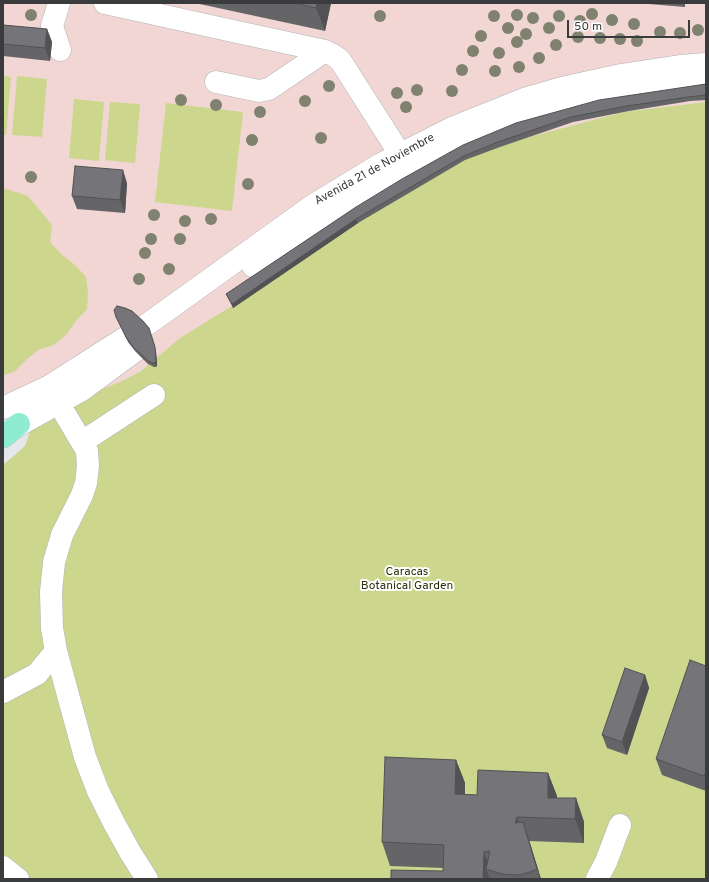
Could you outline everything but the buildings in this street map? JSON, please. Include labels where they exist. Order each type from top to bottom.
[{"type":"street","points":[[59,3],[52,26],[60,50]]},
{"type":"street","points":[[105,3],[333,55],[340,60],[400,154]]},
{"type":"street","points":[[216,82],[260,91],[268,89],[325,52]]},
{"type":"street","name":"Avenida 21 de Noviembre","points":[[706,64],[680,66],[621,75],[562,88],[527,98],[452,128],[363,174],[312,206],[148,332],[383,183],[470,138],[551,111],[679,84],[706,81]]},
{"type":"street","points":[[3,408],[57,401],[130,370],[124,349],[57,401],[8,432]]},
{"type":"street","points":[[82,442],[154,395]]},
{"type":"street","points":[[57,401],[82,442],[88,456],[88,472],[82,496],[57,548],[51,592],[52,622],[56,651],[76,727],[90,770],[114,822],[147,879]]},
{"type":"street","points":[[3,692],[37,674],[56,651]]},
{"type":"street","points":[[597,879],[606,862],[620,825]]},
{"type":"street","points":[[3,867],[18,879]]},
{"type":"shaded area","points":[[3,3],[706,3],[706,102],[623,112],[558,129],[469,156],[60,423],[3,399]]},
{"type":"green space","points":[[3,76],[11,77],[6,135],[3,135]]},
{"type":"green space","points":[[17,76],[47,79],[42,137],[12,135]]},
{"type":"green space","points":[[74,99],[104,102],[99,161],[69,158]]},
{"type":"green space","points":[[110,102],[140,104],[135,163],[105,160]]},
{"type":"green space","name":"Caracas Botanical Garden","points":[[706,102],[706,879],[3,879],[3,465],[25,446],[31,428],[90,394],[120,382],[141,371],[180,338],[232,306],[291,262],[469,156],[533,136],[623,112]]},
{"type":"green space","points":[[166,103],[243,112],[232,211],[155,202]]},
{"type":"green space","points":[[3,188],[28,196],[52,225],[50,242],[86,277],[88,293],[87,309],[67,334],[54,345],[38,350],[14,372],[3,375]]}]
